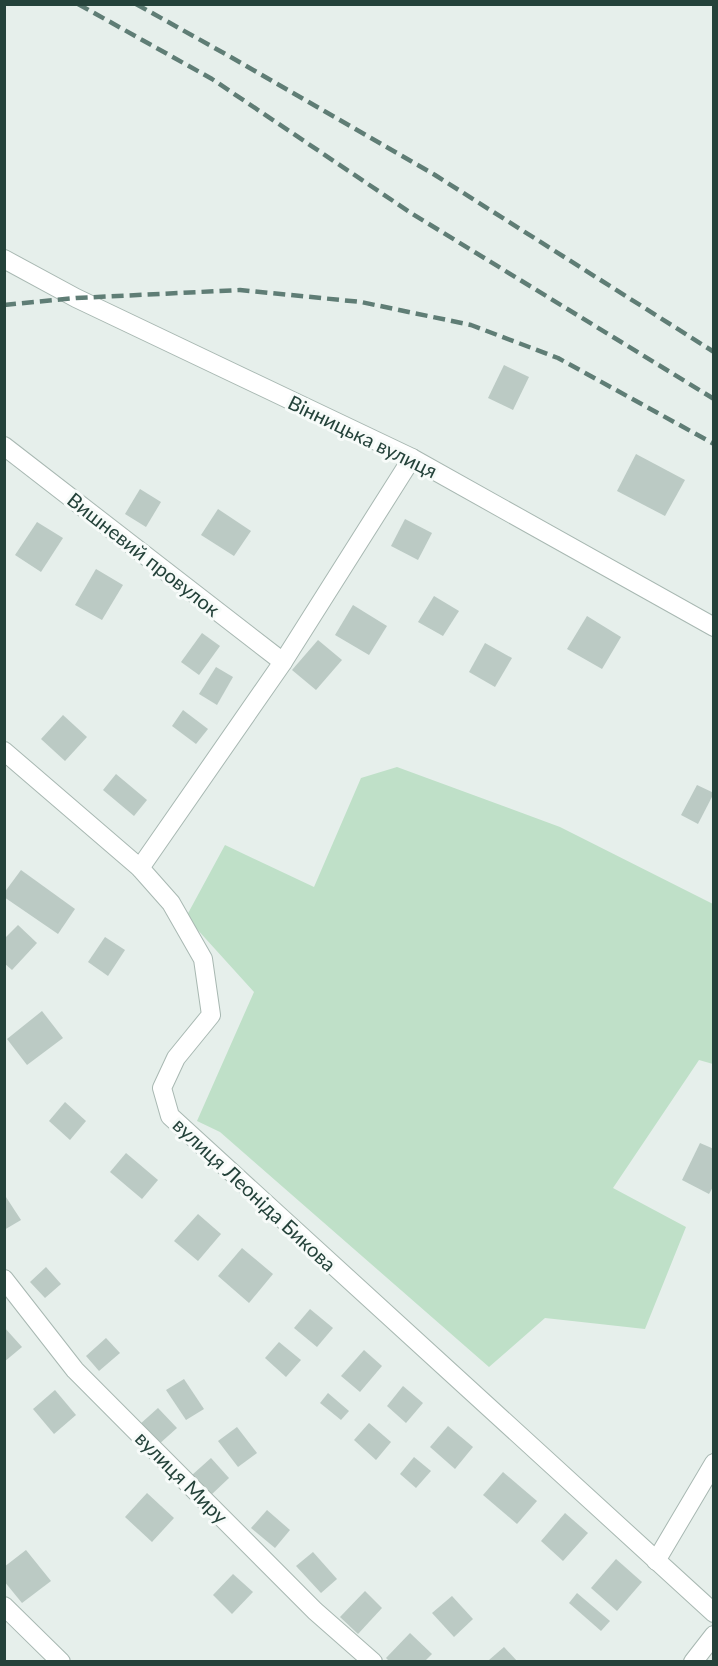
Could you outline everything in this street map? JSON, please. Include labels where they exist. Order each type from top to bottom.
[{"type":"street","name":"Вінницька вулиця","points":[[4,259],[76,298],[412,458],[714,627]]},
{"type":"street","name":"Вишневий провулок","points":[[4,446],[284,662]]},
{"type":"street","points":[[141,868],[284,662],[412,458]]},
{"type":"street","name":"вулиця Леоніда Бикова","points":[[4,751],[141,868],[171,903],[203,959],[211,1015],[176,1058],[162,1088],[170,1116],[714,1612]]},
{"type":"street","name":"вулиця Миру","points":[[4,1279],[75,1370],[315,1611],[373,1662]]},
{"type":"street","points":[[656,1561],[714,1462]]},
{"type":"street","points":[[4,1606],[61,1662]]},
{"type":"street","points":[[693,1662],[714,1635]]},
{"type":"green space","points":[[397,767],[560,827],[713,904],[713,1064],[699,1060],[613,1188],[686,1227],[645,1329],[545,1318],[489,1367],[220,1132],[197,1121],[254,992],[186,917],[225,845],[314,887],[361,778]]},
{"type":"building","points":[[504,365],[529,377],[513,410],[488,398]]},
{"type":"building","points":[[636,454],[685,480],[665,516],[617,491]]},
{"type":"building","points":[[140,489],[161,502],[146,527],[125,514]]},
{"type":"building","points":[[218,509],[251,531],[234,556],[201,535]]},
{"type":"building","points":[[405,519],[432,533],[418,560],[391,546]]},
{"type":"building","points":[[37,522],[63,538],[41,572],[15,555]]},
{"type":"building","points":[[96,569],[123,585],[102,620],[75,605]]},
{"type":"building","points":[[434,596],[459,611],[443,636],[418,622]]},
{"type":"building","points":[[353,605],[387,626],[369,655],[335,635]]},
{"type":"building","points":[[587,616],[621,637],[602,669],[567,649]]},
{"type":"building","points":[[202,633],[220,646],[199,675],[181,662]]},
{"type":"building","points":[[318,640],[342,660],[316,690],[292,670]]},
{"type":"building","points":[[485,643],[512,658],[495,687],[469,672]]},
{"type":"building","points":[[216,667],[233,677],[217,705],[199,694]]},
{"type":"building","points":[[183,710],[208,729],[196,744],[172,726]]},
{"type":"building","points":[[63,715],[87,737],[65,761],[41,739]]},
{"type":"building","points":[[116,774],[147,800],[134,816],[103,790]]},
{"type":"building","points":[[697,785],[714,793],[698,824],[681,815]]},
{"type":"building","points":[[21,870],[75,909],[58,934],[4,897],[4,893]]},
{"type":"building","points":[[18,925],[37,943],[12,970],[4,963],[4,939]]},
{"type":"building","points":[[105,937],[125,950],[108,976],[88,962]]},
{"type":"building","points":[[42,1011],[63,1038],[27,1065],[7,1039]]},
{"type":"building","points":[[65,1102],[86,1121],[70,1140],[49,1121]]},
{"type":"building","points":[[700,1143],[714,1149],[714,1185],[709,1194],[682,1180]]},
{"type":"building","points":[[126,1153],[158,1180],[142,1199],[110,1172]]},
{"type":"building","points":[[4,1194],[21,1220],[4,1230]]},
{"type":"building","points":[[198,1214],[221,1234],[198,1261],[174,1241]]},
{"type":"building","points":[[242,1248],[273,1274],[249,1303],[218,1276]]},
{"type":"building","points":[[46,1267],[61,1284],[45,1298],[30,1282]]},
{"type":"building","points":[[310,1309],[333,1328],[317,1347],[294,1328]]},
{"type":"building","points":[[4,1327],[22,1347],[4,1362]]},
{"type":"building","points":[[106,1338],[120,1353],[99,1371],[86,1356]]},
{"type":"building","points":[[279,1342],[301,1360],[286,1377],[265,1358]]},
{"type":"building","points":[[364,1350],[382,1366],[360,1392],[341,1376]]},
{"type":"building","points":[[184,1379],[204,1409],[186,1420],[166,1390]]},
{"type":"building","points":[[403,1386],[423,1403],[406,1423],[387,1406]]},
{"type":"building","points":[[55,1390],[76,1415],[54,1434],[33,1409]]},
{"type":"building","points":[[328,1393],[349,1411],[341,1420],[320,1403]]},
{"type":"building","points":[[158,1408],[177,1428],[158,1445],[139,1425]]},
{"type":"building","points":[[369,1423],[391,1442],[376,1460],[354,1440]]},
{"type":"building","points":[[448,1426],[473,1447],[455,1469],[430,1447]]},
{"type":"building","points":[[237,1427],[257,1453],[238,1467],[218,1441]]},
{"type":"building","points":[[414,1457],[431,1471],[416,1488],[400,1474]]},
{"type":"building","points":[[211,1458],[229,1478],[211,1495],[192,1475]]},
{"type":"building","points":[[503,1472],[537,1501],[517,1524],[483,1495]]},
{"type":"building","points":[[147,1493],[174,1518],[152,1542],[125,1517]]},
{"type":"building","points":[[267,1510],[290,1530],[275,1548],[251,1528]]},
{"type":"building","points":[[565,1513],[588,1533],[563,1561],[541,1541]]},
{"type":"building","points":[[26,1550],[51,1581],[22,1603],[4,1581],[4,1567]]},
{"type":"building","points":[[313,1552],[337,1579],[321,1593],[296,1566]]},
{"type":"building","points":[[616,1559],[642,1582],[617,1611],[591,1588]]},
{"type":"building","points":[[233,1574],[253,1592],[232,1614],[213,1595]]},
{"type":"building","points":[[365,1591],[382,1608],[358,1634],[340,1617]]},
{"type":"building","points":[[577,1593],[610,1621],[601,1631],[569,1603]]},
{"type":"building","points":[[452,1596],[473,1619],[454,1637],[432,1613]]},
{"type":"building","points":[[410,1633],[432,1654],[424,1662],[390,1662],[386,1658]]},
{"type":"building","points":[[504,1647],[518,1662],[490,1662],[489,1660]]},
{"type":"railway","points":[[78,4],[212,79],[411,213],[714,399]]},
{"type":"railway","points":[[136,4],[435,175],[714,352]]},
{"type":"railway","points":[[4,305],[76,298],[240,290],[361,302],[471,325],[558,358],[714,444]]}]
